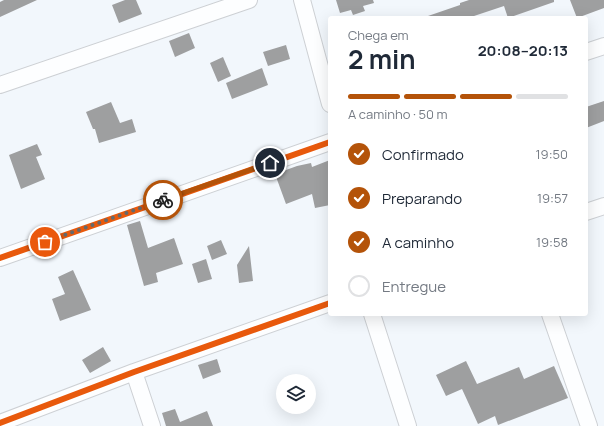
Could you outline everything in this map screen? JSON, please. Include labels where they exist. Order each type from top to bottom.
[{"type":"street","points":[[0,85],[249,0]]},
{"type":"street","points":[[302,0],[328,97]]},
{"type":"street","points":[[588,51],[604,46]]},
{"type":"street","points":[[0,258],[328,143]]},
{"type":"street","points":[[588,211],[604,206]]},
{"type":"street","points":[[0,423],[134,372],[328,304]]},
{"type":"street","points":[[373,316],[408,426]]},
{"type":"street","points":[[551,316],[589,426]]},
{"type":"street","points":[[134,372],[152,426]]},
{"type":"building","points":[[4,0],[37,0],[0,17],[0,2]]},
{"type":"building","points":[[125,0],[136,0],[142,14],[119,23],[112,5]]},
{"type":"building","points":[[336,0],[373,0],[374,3],[363,6],[365,11],[353,15],[351,10],[340,13]]},
{"type":"building","points":[[469,0],[554,0],[554,2],[514,16],[507,16],[504,6],[474,16],[428,16],[460,5],[460,3]]},
{"type":"building","points":[[570,0],[604,0],[604,8],[582,16],[576,16]]},
{"type":"building","points":[[189,33],[195,48],[175,57],[169,41]]},
{"type":"building","points":[[286,45],[290,59],[268,66],[263,52]]},
{"type":"building","points":[[223,57],[231,76],[218,82],[210,63]]},
{"type":"building","points":[[262,68],[268,85],[232,99],[226,83]]},
{"type":"building","points":[[604,101],[604,121],[588,127],[588,106]]},
{"type":"building","points":[[111,102],[120,123],[132,119],[136,132],[99,143],[95,129],[93,129],[86,112]]},
{"type":"building","points":[[37,144],[42,155],[36,157],[45,179],[21,189],[9,155]]},
{"type":"building","points":[[328,161],[328,205],[315,208],[312,194],[286,204],[275,174],[297,166],[311,163],[312,167]]},
{"type":"building","points":[[140,221],[148,248],[174,238],[183,264],[156,273],[158,282],[144,286],[127,225]]},
{"type":"building","points":[[221,240],[227,254],[212,260],[207,246]]},
{"type":"building","points":[[249,246],[253,281],[239,283],[237,265]]},
{"type":"building","points":[[206,259],[212,279],[198,283],[192,264]]},
{"type":"building","points":[[73,270],[91,310],[60,321],[52,299],[65,294],[58,277]]},
{"type":"building","points":[[103,347],[111,361],[90,373],[82,360]]},
{"type":"building","points":[[217,359],[221,372],[203,379],[198,365]]},
{"type":"building","points":[[466,361],[477,384],[519,367],[524,379],[554,366],[568,398],[498,425],[495,416],[478,424],[462,389],[446,396],[436,375]]},
{"type":"building","points":[[175,409],[180,422],[207,411],[213,426],[166,426],[162,413]]},
{"type":"cycle path","points":[[0,258],[328,143]]},
{"type":"cycle path","points":[[0,423],[134,372],[328,304]]},
{"type":"way so far","points":[[45,242],[163,200]]},
{"type":"route","points":[[163,200],[270,163]]}]
